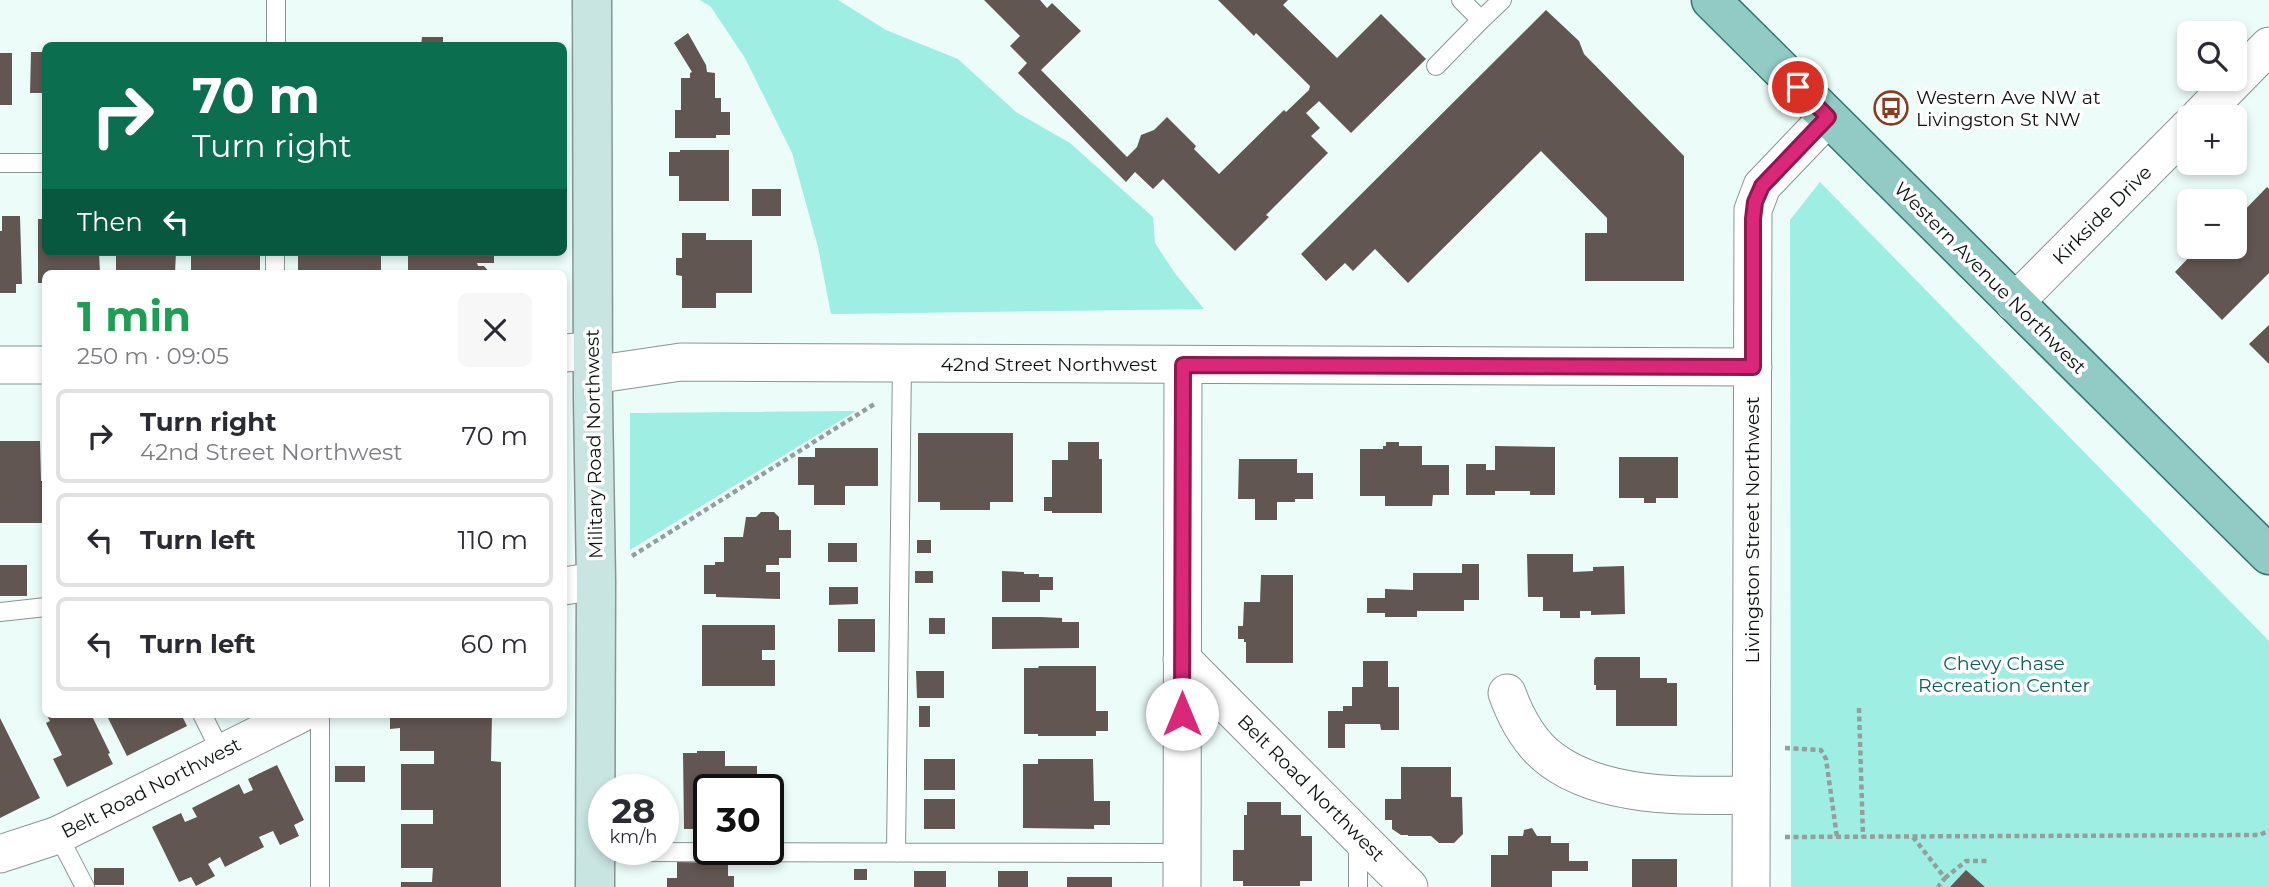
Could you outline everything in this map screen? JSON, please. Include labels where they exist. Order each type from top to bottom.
[{"type":"main road","name":"Military Road Northwest","points":[[592,0],[580,584],[595,869]]},
{"type":"main road","name":"Western Avenue Northwest","points":[[1711,0],[2269,555]]},
{"type":"street","points":[[2211,105],[2269,46]]},
{"type":"street","name":"Livingston Street Northwest","points":[[1751,887],[1753,219],[1755,202],[1762,186],[1828,117]]},
{"type":"street","name":"Kirkside Drive","points":[[2014,303],[2177,139]]},
{"type":"street","name":"42nd Street Northwest","points":[[583,363],[627,349],[681,362]]},
{"type":"street","name":"42nd Street Northwest","points":[[583,363],[1753,367]]},
{"type":"street","points":[[0,365],[42,365]]},
{"type":"street","points":[[1182,870],[1183,365]]},
{"type":"street","name":"Belt Road Northwest","points":[[1182,659],[1409,887]]},
{"type":"street","points":[[1507,693],[1514,714],[1527,733],[1551,759],[1580,775],[1646,792],[1702,796],[1752,795]]},
{"type":"street","name":"Belt Road Northwest","points":[[0,853],[58,835],[292,718]]},
{"type":"lane","points":[[276,0],[276,42]]},
{"type":"lane","points":[[1461,0],[1481,20]]},
{"type":"lane","points":[[1436,66],[1502,0]]},
{"type":"lane","points":[[0,163],[42,163]]},
{"type":"lane","points":[[896,853],[902,363]]},
{"type":"lane","points":[[0,612],[42,607]]},
{"type":"lane","points":[[204,718],[221,752]]},
{"type":"lane","points":[[320,718],[320,887]]},
{"type":"lane","points":[[58,835],[85,887]]},
{"type":"lane","points":[[1359,836],[1359,887]]},
{"type":"lane","points":[[595,869],[896,853],[1182,870]]},
{"type":"path","points":[[628,558],[876,403]]},
{"type":"path","points":[[1859,708],[1863,837]]},
{"type":"path","points":[[1774,747],[1821,750],[1825,758],[1837,837]]},
{"type":"path","points":[[1785,837],[2259,835],[2269,831]]},
{"type":"path","points":[[2259,835],[2269,839]]},
{"type":"path","points":[[1912,836],[1945,878]]},
{"type":"path","points":[[1938,887],[1966,861],[1989,861]]},
{"type":"green space","points":[[700,0],[838,0],[886,30],[958,59],[1016,112],[1070,143],[1153,217],[1155,243],[1204,309],[831,314],[818,247],[792,153],[745,58],[711,7]]},
{"type":"green space","name":"Chevy Chase Recreation Center","points":[[1820,182],[2269,641],[2269,887],[1791,887],[1790,220]]},
{"type":"green space","points":[[856,411],[630,550],[630,413]]},
{"type":"building","points":[[984,0],[1040,0],[1047,8],[1052,3],[1081,31],[1041,70],[1127,157],[1137,147],[1141,135],[1154,130],[1167,117],[1219,174],[1284,110],[1286,112],[1309,90],[1310,86],[1218,0],[1288,0],[1283,5],[1337,58],[1381,14],[1426,59],[1351,133],[1319,101],[1306,113],[1320,128],[1311,136],[1328,153],[1266,215],[1269,217],[1235,251],[1163,179],[1153,189],[1135,172],[1126,182],[1018,73],[1027,63],[1010,46],[1020,36]]},
{"type":"building","points":[[1546,10],[1579,41],[1584,54],[1684,156],[1684,281],[1585,281],[1585,233],[1607,233],[1607,218],[1541,151],[1408,283],[1375,249],[1353,271],[1345,263],[1326,281],[1301,254]]},
{"type":"building","points":[[688,33],[706,65],[707,72],[715,73],[715,98],[721,98],[721,112],[730,112],[730,135],[716,135],[716,138],[675,138],[675,110],[681,110],[681,78],[690,78],[692,72],[674,43]]},
{"type":"building","points":[[422,37],[443,37],[443,42],[421,42]]},
{"type":"building","points":[[31,52],[42,52],[42,93],[30,93]]},
{"type":"building","points":[[0,53],[12,53],[12,105],[0,105]]},
{"type":"building","points":[[729,150],[729,201],[679,201],[679,176],[669,176],[669,152]]},
{"type":"building","points":[[2267,187],[2269,189],[2269,273],[2222,320],[2175,272],[2187,259],[2247,259],[2247,208]]},
{"type":"building","points":[[752,189],[781,189],[781,216],[752,216]]},
{"type":"building","points":[[2,216],[20,216],[22,284],[16,284],[16,293],[0,293]]},
{"type":"building","points":[[38,219],[42,219],[42,256],[99,256],[100,270],[42,270],[42,283],[38,283]]},
{"type":"building","points":[[682,233],[706,233],[706,240],[752,240],[752,293],[716,293],[716,308],[682,308],[682,276],[676,275],[676,258],[682,258]]},
{"type":"building","points":[[116,256],[176,256],[175,270],[116,270]]},
{"type":"building","points":[[191,256],[260,256],[260,270],[191,270]]},
{"type":"building","points":[[298,256],[381,256],[381,270],[298,270]]},
{"type":"building","points":[[408,256],[494,256],[494,263],[477,263],[487,270],[408,270]]},
{"type":"building","points":[[2269,325],[2269,364],[2249,344]]},
{"type":"building","points":[[918,433],[1013,433],[1013,502],[990,502],[990,510],[940,510],[940,502],[918,502]]},
{"type":"building","points":[[0,441],[40,441],[42,523],[0,523]]},
{"type":"building","points":[[1068,442],[1099,442],[1099,459],[1102,459],[1102,513],[1044,511],[1044,497],[1052,497],[1052,460],[1068,460]]},
{"type":"building","points":[[1386,442],[1399,442],[1399,446],[1422,446],[1422,465],[1449,465],[1449,495],[1433,495],[1432,506],[1385,506],[1385,496],[1360,496],[1360,449],[1383,449]]},
{"type":"building","points":[[1495,446],[1555,447],[1555,495],[1530,495],[1530,491],[1495,491],[1495,495],[1466,495],[1466,464],[1486,464],[1486,470],[1495,470]]},
{"type":"building","points":[[815,448],[878,448],[878,486],[845,486],[845,505],[814,505],[814,485],[798,485],[798,457],[815,457]]},
{"type":"building","points":[[1619,457],[1678,457],[1678,498],[1656,498],[1656,503],[1644,503],[1644,498],[1619,498]]},
{"type":"building","points":[[1239,459],[1297,459],[1297,473],[1313,473],[1313,499],[1277,502],[1277,520],[1255,520],[1255,499],[1238,499]]},
{"type":"building","points":[[761,512],[774,512],[779,517],[779,530],[791,530],[791,558],[779,558],[779,565],[766,565],[766,572],[780,572],[780,599],[716,597],[716,594],[704,594],[704,565],[724,562],[724,537],[743,537],[746,517],[756,517]]},
{"type":"building","points":[[917,540],[931,540],[931,553],[917,553]]},
{"type":"building","points":[[828,543],[857,543],[857,562],[828,562]]},
{"type":"building","points":[[1527,554],[1573,554],[1573,572],[1593,571],[1593,567],[1624,566],[1625,614],[1591,615],[1591,611],[1580,611],[1580,618],[1560,618],[1560,611],[1543,611],[1543,597],[1528,597]]},
{"type":"building","points":[[1462,564],[1479,564],[1479,600],[1464,600],[1464,611],[1417,611],[1417,617],[1385,617],[1385,613],[1367,613],[1367,598],[1385,598],[1385,589],[1413,590],[1413,573],[1462,573]]},
{"type":"building","points":[[0,565],[27,565],[27,596],[0,596]]},
{"type":"building","points":[[915,571],[933,571],[933,583],[915,583]]},
{"type":"building","points":[[1002,571],[1053,577],[1053,590],[1040,590],[1040,602],[1002,602]]},
{"type":"building","points":[[1261,575],[1293,575],[1293,663],[1246,663],[1246,642],[1244,639],[1238,639],[1238,626],[1243,626],[1244,602],[1260,602]]},
{"type":"building","points":[[829,587],[858,587],[858,604],[829,605]]},
{"type":"building","points":[[992,617],[1062,618],[1062,622],[1079,622],[1079,648],[992,649]]},
{"type":"building","points":[[929,618],[945,618],[945,634],[929,634]]},
{"type":"building","points":[[838,619],[875,619],[875,652],[838,652]]},
{"type":"building","points":[[702,625],[775,625],[775,650],[762,650],[762,660],[775,660],[775,686],[702,686]]},
{"type":"building","points":[[1596,657],[1640,657],[1640,678],[1667,678],[1667,683],[1677,683],[1677,726],[1616,726],[1616,690],[1596,690]]},
{"type":"building","points":[[1363,661],[1388,661],[1388,687],[1399,687],[1399,730],[1381,730],[1380,724],[1345,724],[1345,748],[1328,748],[1328,711],[1343,711],[1343,706],[1352,706],[1352,687],[1363,687]]},
{"type":"building","points":[[1096,666],[1096,711],[1108,711],[1108,731],[1096,731],[1096,736],[1024,734],[1024,668]]},
{"type":"building","points":[[916,671],[944,671],[944,698],[917,698]]},
{"type":"building","points":[[919,706],[930,706],[930,727],[919,727]]},
{"type":"building","points":[[0,718],[40,798],[0,818]]},
{"type":"building","points":[[48,718],[93,718],[113,764],[67,787],[53,759],[62,755],[46,723],[50,721]]},
{"type":"building","points":[[108,718],[183,718],[187,726],[127,756]]},
{"type":"building","points":[[390,718],[492,718],[491,761],[501,762],[501,887],[401,887],[401,882],[432,882],[433,868],[401,868],[401,824],[433,824],[433,810],[401,810],[401,764],[434,764],[434,751],[400,751],[400,728],[390,729]]},
{"type":"building","points":[[725,751],[725,766],[757,766],[757,774],[693,774],[693,829],[684,829],[683,753]]},
{"type":"building","points":[[924,759],[955,759],[955,790],[924,790]]},
{"type":"building","points":[[1038,759],[1093,759],[1094,801],[1110,801],[1110,825],[1094,825],[1094,829],[1023,828],[1023,764],[1038,764]]},
{"type":"building","points":[[277,765],[304,820],[294,825],[299,836],[280,845],[273,831],[259,837],[264,847],[225,867],[220,857],[208,864],[215,876],[196,886],[191,877],[179,882],[152,827],[181,813],[185,822],[197,817],[192,808],[239,784],[244,794],[253,790],[248,779]]},
{"type":"building","points":[[335,766],[365,766],[365,782],[335,782]]},
{"type":"building","points":[[1401,767],[1451,767],[1451,797],[1462,797],[1463,834],[1454,843],[1439,843],[1431,836],[1401,835],[1392,829],[1392,820],[1385,820],[1385,799],[1401,799]]},
{"type":"building","points":[[924,799],[955,799],[955,829],[924,829]]},
{"type":"building","points":[[1247,802],[1281,802],[1281,815],[1301,815],[1301,836],[1312,836],[1312,881],[1300,881],[1300,886],[1243,886],[1243,881],[1233,881],[1233,850],[1244,850],[1244,815],[1247,815]]},
{"type":"building","points":[[1532,828],[1537,836],[1551,836],[1551,843],[1569,843],[1569,861],[1588,861],[1588,871],[1552,871],[1552,887],[1491,887],[1491,855],[1508,855],[1508,836],[1523,836],[1524,830]]},
{"type":"building","points":[[1632,859],[1677,859],[1677,887],[1632,887]]},
{"type":"building","points":[[679,862],[693,862],[693,865],[728,865],[728,876],[734,876],[734,887],[667,887],[667,878],[677,878]]},
{"type":"building","points":[[94,868],[124,868],[124,885],[94,885]]},
{"type":"building","points":[[854,869],[867,869],[867,880],[854,880]]},
{"type":"building","points":[[1966,870],[1985,887],[1950,887]]},
{"type":"building","points":[[914,871],[946,871],[946,887],[914,887]]},
{"type":"building","points":[[998,871],[1028,871],[1028,887],[998,887]]},
{"type":"building","points":[[1067,877],[1112,877],[1112,887],[1067,887]]},
{"type":"place","name":"Western Ave NW at Livingston St NW","points":[[1891,108]]},
{"type":"route","points":[[1182,714],[1183,365],[1753,367],[1755,202],[1762,186],[1828,117],[1798,87]]}]
